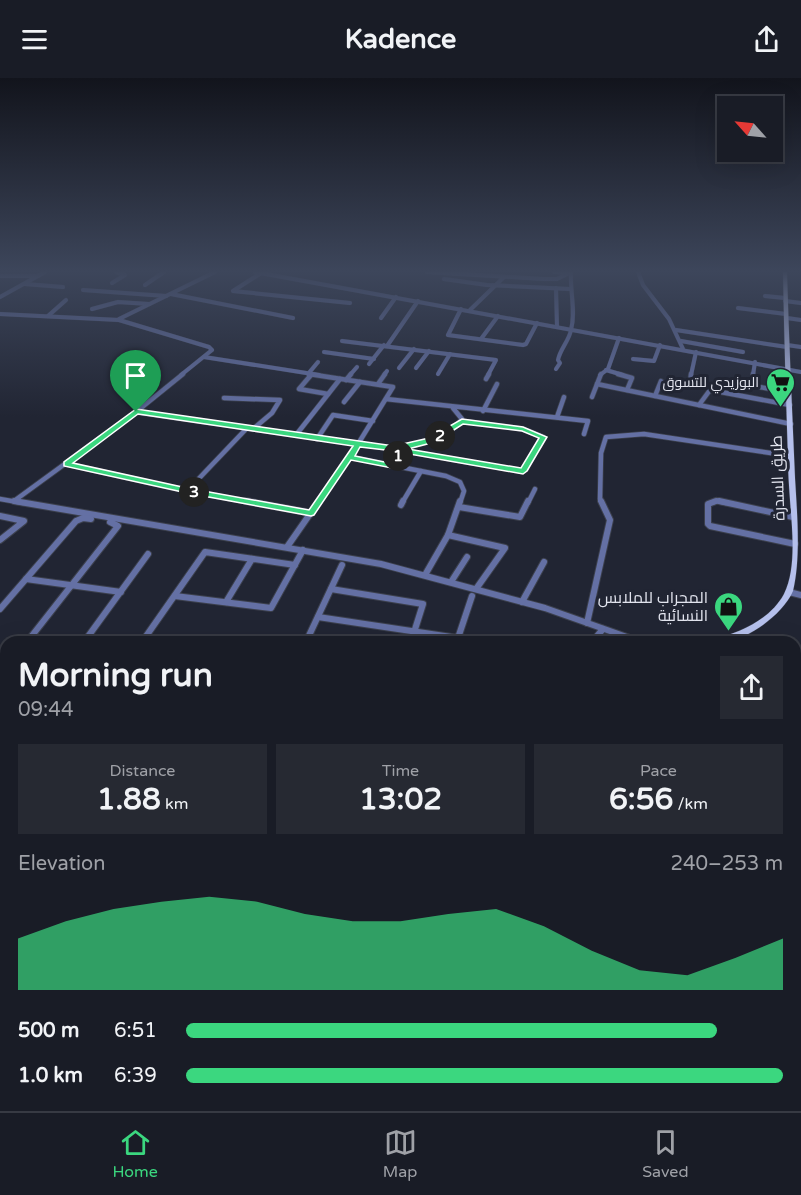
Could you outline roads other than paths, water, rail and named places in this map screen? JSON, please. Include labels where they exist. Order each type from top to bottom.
[{"type":"main road","name":"طريق السدرة","points":[[730,636],[759,623],[776,612],[789,592],[794,571],[787,320]]},
{"type":"street","points":[[14,501],[136,412],[212,350],[120,320]]},
{"type":"street","points":[[369,364],[404,320]]},
{"type":"street","points":[[455,320],[447,334],[525,344],[537,323]]},
{"type":"street","points":[[482,339],[495,320]]},
{"type":"street","points":[[521,320],[801,372]]},
{"type":"street","points":[[557,320],[557,327]]},
{"type":"street","points":[[556,369],[560,363],[559,353],[572,329],[572,320]]},
{"type":"street","points":[[670,320],[683,349]]},
{"type":"street","points":[[676,330],[801,347]]},
{"type":"street","points":[[592,397],[600,374],[606,370],[619,338]]},
{"type":"street","points":[[342,341],[496,360],[486,379]]},
{"type":"street","points":[[681,341],[743,352]]},
{"type":"street","points":[[742,360],[745,341]]},
{"type":"street","points":[[633,359],[654,361],[660,345]]},
{"type":"street","points":[[399,368],[414,349]]},
{"type":"street","points":[[416,368],[429,351]]},
{"type":"street","points":[[324,352],[374,359]]},
{"type":"street","points":[[690,384],[692,363],[696,352]]},
{"type":"street","points":[[438,374],[450,354]]},
{"type":"street","points":[[204,357],[393,387],[358,445],[287,547]]},
{"type":"street","points":[[318,362],[299,389],[328,394]]},
{"type":"street","points":[[753,376],[755,362]]},
{"type":"street","points":[[296,435],[328,394],[357,367]]},
{"type":"street","points":[[606,370],[632,378],[627,390]]},
{"type":"street","points":[[378,384],[387,371]]},
{"type":"street","points":[[655,396],[661,381]]},
{"type":"street","points":[[344,402],[360,382]]},
{"type":"street","points":[[483,411],[497,384]]},
{"type":"street","points":[[597,384],[791,424]]},
{"type":"street","points":[[747,385],[789,392]]},
{"type":"street","points":[[699,405],[710,390],[790,405]]},
{"type":"street","points":[[558,417],[564,397]]},
{"type":"street","points":[[187,491],[250,428],[272,413],[280,400],[224,398]]},
{"type":"street","points":[[386,399],[589,422],[584,434]]},
{"type":"street","points":[[452,407],[460,414],[462,421]]},
{"type":"street","points":[[136,412],[358,445],[394,448],[523,471],[543,437],[523,429],[462,421]]},
{"type":"street","points":[[317,439],[333,415],[373,421]]},
{"type":"street","points":[[394,448],[426,443],[462,421]]},
{"type":"street","points":[[587,623],[610,520],[600,499],[601,453],[606,437],[630,434],[653,435],[791,456]]},
{"type":"street","points":[[392,466],[402,450]]},
{"type":"street","points":[[350,457],[421,471],[459,482],[464,490],[459,507],[448,535],[426,575]]},
{"type":"street","points":[[67,464],[187,491],[311,513]]},
{"type":"street","points":[[401,504],[421,471]]},
{"type":"street","points":[[459,507],[520,517],[535,489]]},
{"type":"street","points":[[0,499],[371,562],[451,582],[474,592],[522,602],[623,636]]},
{"type":"street","points":[[793,517],[717,501],[708,504],[708,524],[710,526],[795,544]]},
{"type":"street","points":[[0,516],[24,521],[0,540]]},
{"type":"street","points":[[0,609],[78,520],[86,518],[118,524],[32,636]]},
{"type":"street","points":[[448,535],[505,548],[474,592],[459,636]]},
{"type":"street","points":[[175,596],[271,608],[303,550]]},
{"type":"street","points":[[146,636],[206,552],[295,565]]},
{"type":"street","points":[[88,636],[148,554]]},
{"type":"street","points":[[451,582],[467,557]]},
{"type":"street","points":[[226,602],[252,559]]},
{"type":"street","points":[[522,602],[544,562]]},
{"type":"street","points":[[309,636],[342,565]]},
{"type":"street","points":[[26,579],[121,592]]},
{"type":"street","points":[[331,589],[423,604],[413,636]]},
{"type":"street","points":[[789,592],[801,595]]},
{"type":"street","points":[[318,617],[443,636]]},
{"type":"street","points":[[597,636],[603,629]]},
{"type":"place","name":"البوزيدي للتسوق","points":[[780,408]]},
{"type":"place","name":"المجراب للملابس النسائية","points":[[729,632]]}]
